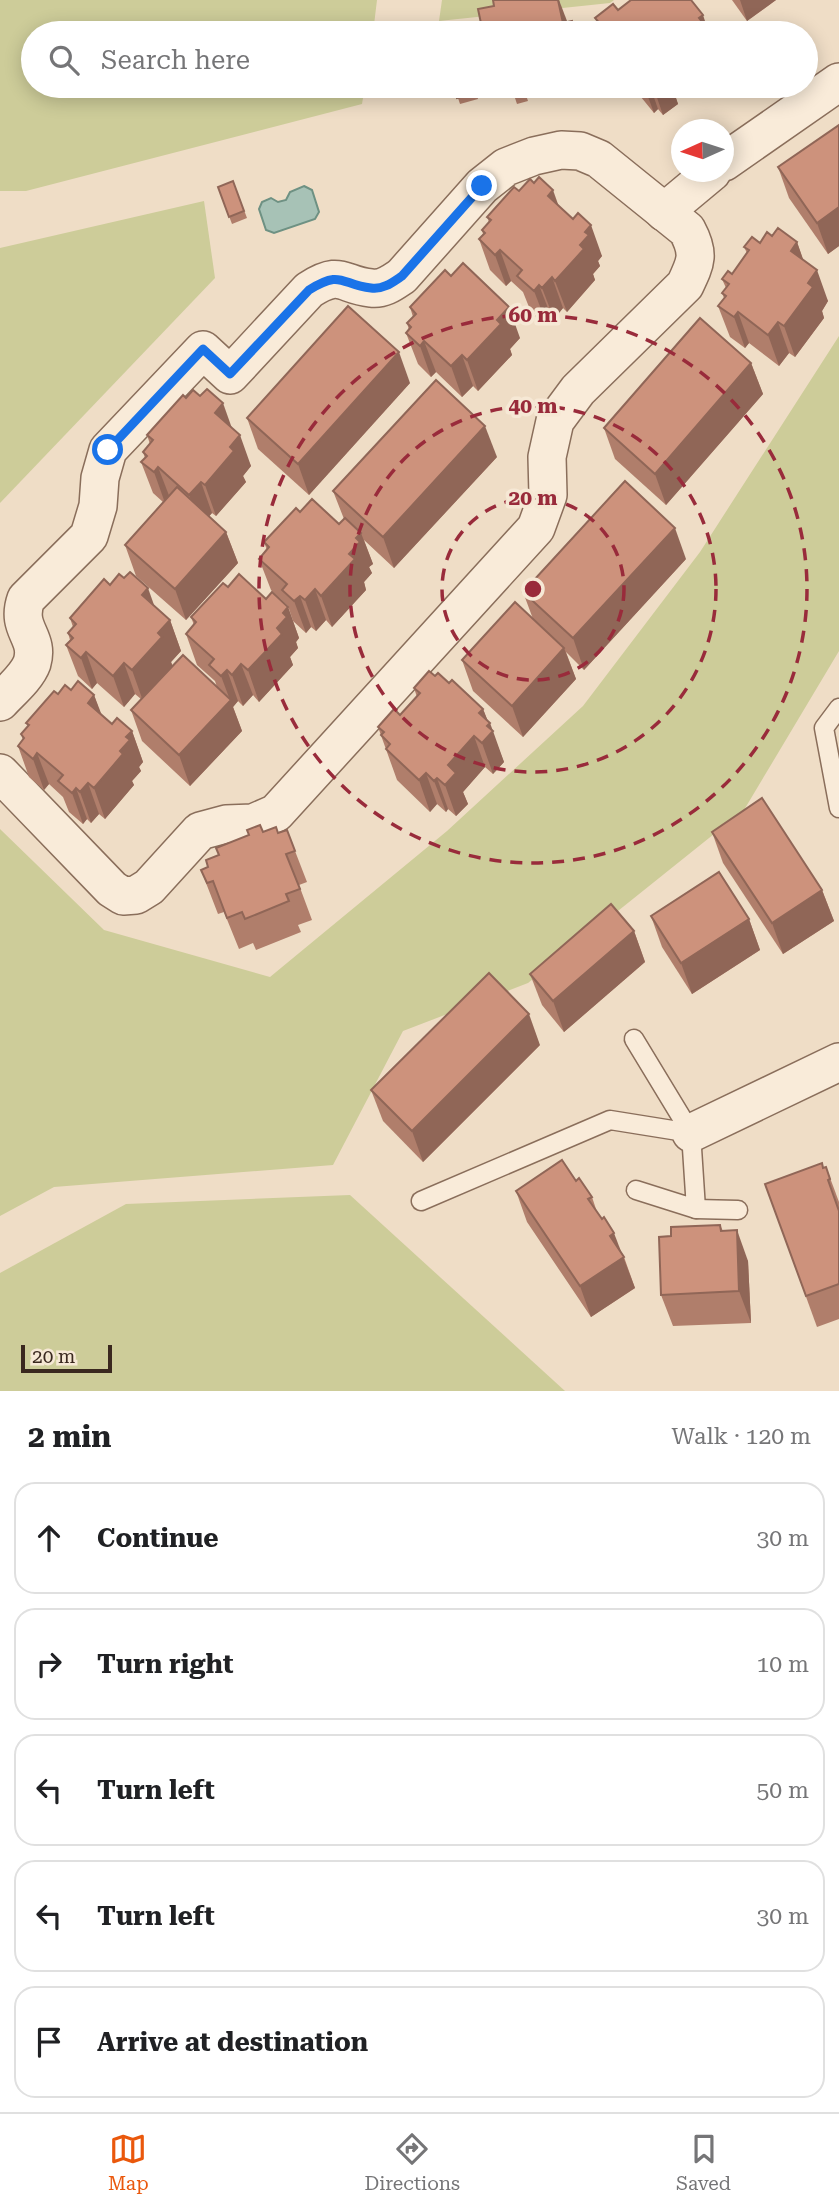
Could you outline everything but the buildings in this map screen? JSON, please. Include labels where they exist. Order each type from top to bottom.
[{"type":"street","points":[[818,96],[839,82]]},
{"type":"street","points":[[734,154],[816,98]]},
{"type":"street","points":[[0,702],[31,666],[34,651],[22,612],[26,599],[89,536],[98,506],[100,478],[108,450],[203,349],[230,374],[309,290],[324,281],[343,279],[372,289],[386,287],[402,276],[482,186],[506,167],[534,156],[561,150],[580,150],[599,159],[687,230],[696,246],[695,264],[685,285],[586,381],[555,421],[547,457],[548,495],[536,528],[276,813],[253,822],[226,824],[200,831],[149,887],[136,895],[123,895],[112,889],[0,773]]},
{"type":"street","points":[[664,212],[700,182]]},
{"type":"street","points":[[691,1133],[839,1062]]},
{"type":"lane","points":[[839,708],[824,728],[839,808]]},
{"type":"lane","points":[[634,1039],[691,1133],[696,1209]]},
{"type":"lane","points":[[421,1201],[610,1120],[691,1133]]},
{"type":"lane","points":[[636,1190],[696,1209],[738,1210]]},
{"type":"shaded area","points":[[0,0],[377,0],[374,21],[21,21],[21,98],[363,98],[362,104],[26,191],[0,191]]},
{"type":"shaded area","points":[[442,0],[614,0],[610,3],[439,21]]},
{"type":"shaded area","points":[[304,186],[312,190],[319,212],[315,219],[274,233],[266,230],[259,209],[262,202],[271,198],[278,202],[286,200],[290,192]]},
{"type":"shaded area","points":[[204,201],[215,278],[0,503],[0,248]]},
{"type":"shaded area","points":[[839,336],[839,651],[744,810],[528,983],[403,1031],[333,1165],[54,1187],[0,1216],[0,829],[104,930],[270,977],[447,831],[583,706],[700,552]]},
{"type":"shaded area","points":[[350,1195],[565,1391],[0,1391],[0,1273],[126,1204]]},
{"type":"route","points":[[108,450],[203,349],[230,374],[309,290],[324,281],[343,279],[372,289],[386,287],[402,276],[482,186]]}]
